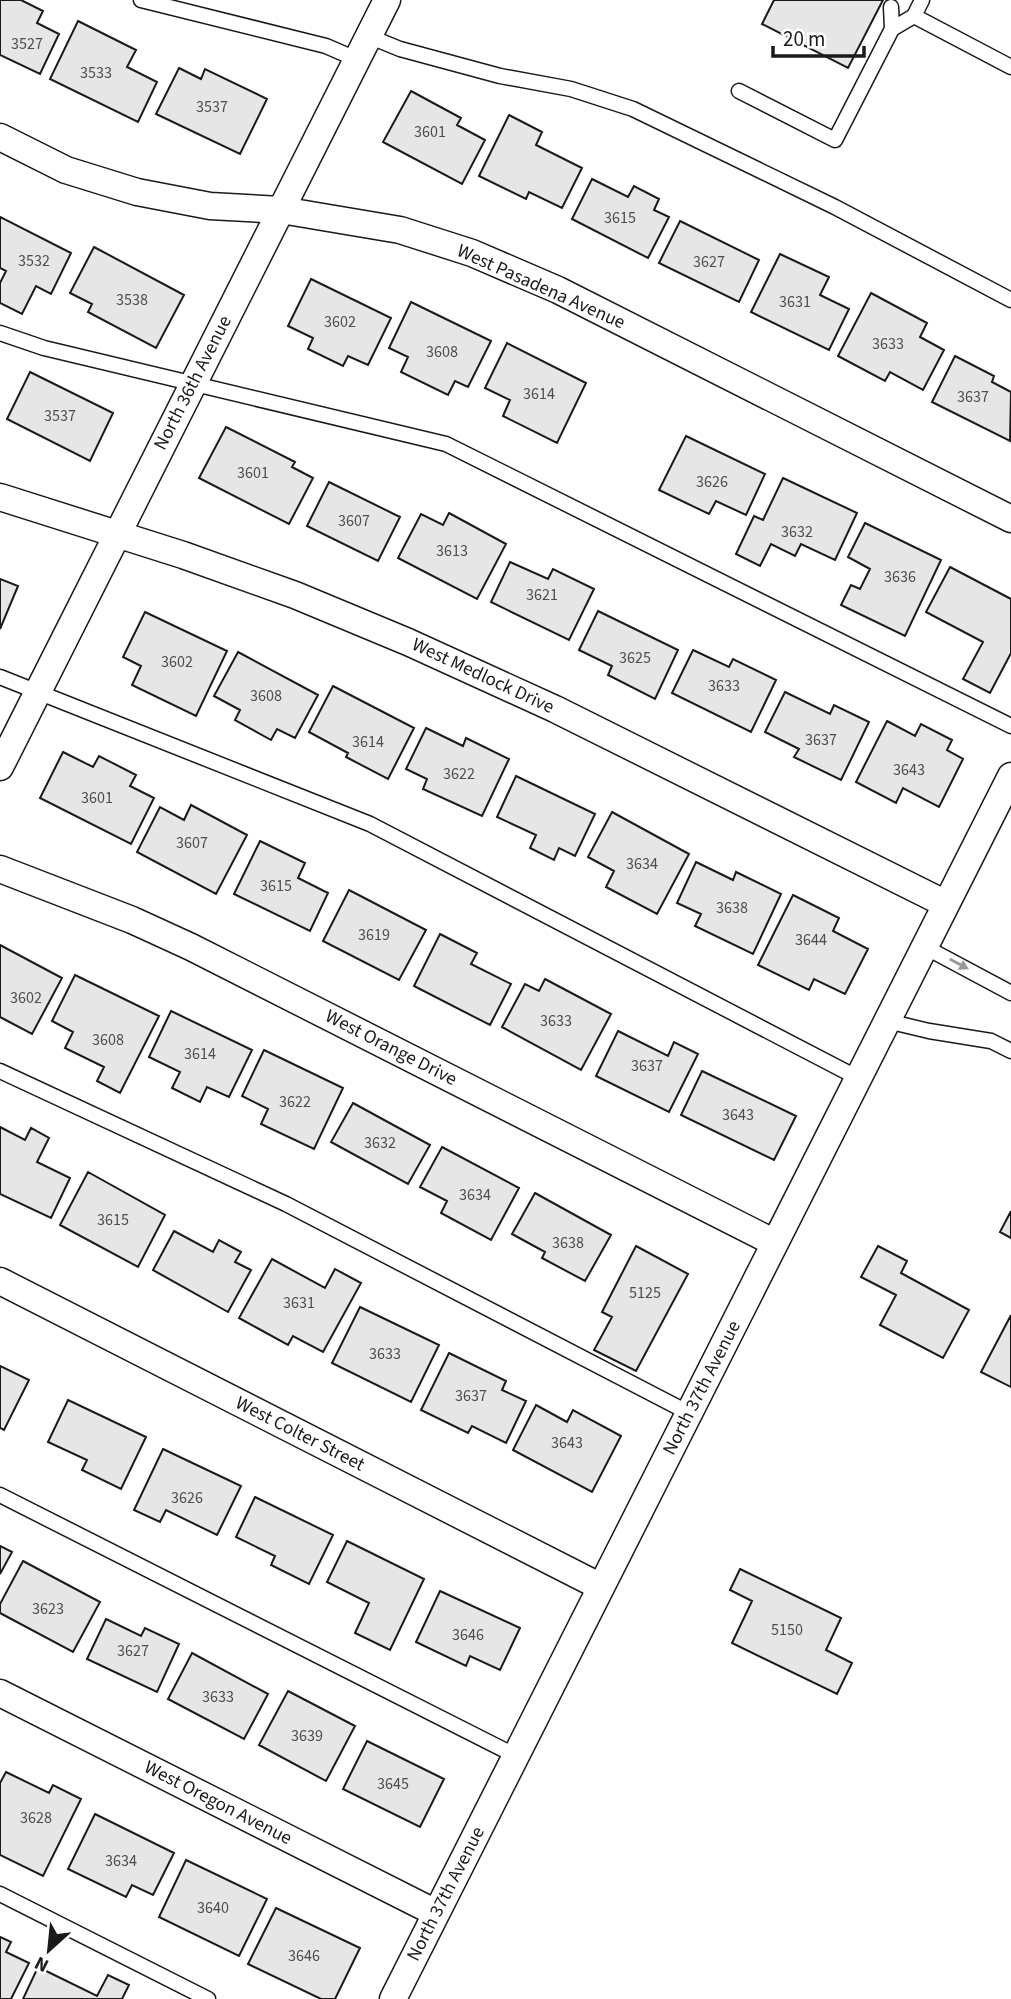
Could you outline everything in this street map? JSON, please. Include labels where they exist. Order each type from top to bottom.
[{"type":"street","name":"North 36th Avenue","points":[[0,767],[387,0]]},
{"type":"street","name":"West Pasadena Avenue","points":[[0,137],[66,170],[137,192],[210,206],[281,210],[400,230],[472,253],[558,290],[1011,519]]},
{"type":"street","name":"West Medlock Drive","points":[[0,497],[118,533],[295,595],[408,642],[567,715],[946,904]]},
{"type":"street","name":"North 37th Avenue","points":[[393,1999],[946,904],[1003,812],[1011,776]]},
{"type":"street","name":"West Orange Drive","points":[[0,869],[132,920],[191,947],[775,1242]]},
{"type":"street","name":"West Colter Street","points":[[0,1281],[601,1587]]},
{"type":"street","name":"West Oregon Avenue","points":[[0,1693],[436,1913]]},
{"type":"lane","points":[[141,0],[326,46],[400,49],[500,76],[571,89],[633,109],[835,207],[1011,300]]},
{"type":"lane","points":[[892,29],[914,16],[922,0]]},
{"type":"lane","points":[[739,90],[835,140],[892,29],[891,6]]},
{"type":"lane","points":[[914,16],[1011,66]]},
{"type":"lane","points":[[0,333],[44,348],[446,444],[1011,726]]},
{"type":"lane","points":[[0,677],[370,824],[858,1078]]},
{"type":"lane","points":[[925,947],[1011,993]]},
{"type":"lane","points":[[887,1021],[990,1041],[1011,1051]]},
{"type":"lane","points":[[0,1071],[286,1204],[689,1413]]},
{"type":"lane","points":[[0,1495],[516,1756]]},
{"type":"lane","points":[[0,1894],[208,1999]]},
{"type":"building","points":[[0,0],[21,0],[43,11],[37,23],[59,34],[40,74],[0,55]]},
{"type":"building","points":[[774,0],[883,0],[848,68],[762,24]]},
{"type":"building","points":[[78,21],[136,50],[127,67],[157,82],[138,122],[50,79]]},
{"type":"building","points":[[179,68],[201,79],[205,69],[267,99],[240,154],[156,114]]},
{"type":"building","points":[[411,91],[461,118],[457,125],[485,140],[462,184],[383,142]]},
{"type":"building","points":[[509,115],[542,132],[536,145],[582,168],[562,208],[529,192],[526,199],[479,176]]},
{"type":"building","points":[[592,179],[628,197],[634,186],[659,199],[654,210],[669,217],[648,258],[572,219]]},
{"type":"building","points":[[0,217],[71,253],[51,294],[36,286],[22,314],[0,303],[0,283],[6,271],[0,268]]},
{"type":"building","points":[[680,221],[759,260],[739,302],[659,263]]},
{"type":"building","points":[[94,247],[184,295],[156,348],[88,312],[92,304],[70,293]]},
{"type":"building","points":[[780,254],[829,277],[820,295],[849,309],[829,350],[751,312]]},
{"type":"building","points":[[311,279],[391,318],[368,365],[348,356],[343,366],[308,349],[313,338],[288,326]]},
{"type":"building","points":[[871,293],[927,323],[920,337],[944,350],[923,390],[890,372],[885,381],[838,356]]},
{"type":"building","points":[[411,302],[491,341],[468,387],[455,381],[448,395],[401,372],[408,357],[389,348]]},
{"type":"building","points":[[507,343],[586,383],[557,443],[503,416],[510,400],[485,388]]},
{"type":"building","points":[[955,356],[994,376],[992,382],[1011,392],[1010,441],[932,402]]},
{"type":"building","points":[[30,372],[113,413],[90,461],[7,419]]},
{"type":"building","points":[[226,427],[295,462],[292,467],[313,478],[289,524],[199,478]]},
{"type":"building","points":[[686,436],[765,474],[746,515],[716,501],[709,514],[659,490]]},
{"type":"building","points":[[783,478],[857,513],[835,560],[801,544],[795,556],[771,544],[760,566],[736,554],[754,516],[763,520]]},
{"type":"building","points":[[329,482],[400,517],[378,561],[307,526]]},
{"type":"building","points":[[449,513],[506,544],[477,599],[398,558],[421,514],[443,525]]},
{"type":"building","points":[[865,523],[941,560],[905,636],[841,605],[851,585],[860,589],[870,569],[848,557]]},
{"type":"building","points":[[510,562],[548,579],[553,569],[594,589],[569,640],[491,602]]},
{"type":"building","points":[[950,567],[1011,599],[1011,653],[990,693],[963,679],[983,642],[926,612]]},
{"type":"building","points":[[0,579],[18,586],[0,629]]},
{"type":"building","points":[[598,611],[678,650],[655,699],[608,675],[612,666],[579,650]]},
{"type":"building","points":[[145,612],[227,651],[196,716],[132,685],[141,666],[123,657]]},
{"type":"building","points":[[693,650],[729,667],[733,659],[776,680],[751,732],[672,693]]},
{"type":"building","points":[[238,652],[318,695],[295,738],[277,729],[271,740],[235,720],[240,710],[214,696]]},
{"type":"building","points":[[333,686],[414,728],[388,779],[346,757],[348,753],[309,732]]},
{"type":"building","points":[[785,692],[830,714],[834,705],[869,722],[841,780],[794,757],[799,749],[765,732]]},
{"type":"building","points":[[887,721],[915,736],[921,724],[952,740],[947,750],[963,759],[939,807],[903,788],[896,803],[856,782]]},
{"type":"building","points":[[426,728],[463,746],[466,738],[509,759],[482,816],[423,789],[427,779],[406,769]]},
{"type":"building","points":[[63,752],[93,767],[99,756],[136,775],[130,786],[154,798],[131,844],[40,798]]},
{"type":"building","points":[[516,776],[595,814],[575,856],[559,848],[554,860],[530,848],[536,835],[497,817]]},
{"type":"building","points":[[191,805],[247,835],[216,894],[137,852],[160,807],[184,820]]},
{"type":"building","points":[[612,812],[689,854],[657,914],[606,887],[614,871],[588,857]]},
{"type":"building","points":[[260,841],[305,863],[298,878],[328,893],[310,931],[234,894]]},
{"type":"building","points":[[696,862],[733,880],[736,872],[781,894],[753,954],[695,926],[701,914],[677,903]]},
{"type":"building","points":[[349,890],[426,930],[399,980],[323,941]]},
{"type":"building","points":[[793,895],[839,918],[833,931],[868,949],[845,994],[814,979],[809,990],[758,965]]},
{"type":"building","points":[[440,934],[477,953],[471,964],[511,984],[490,1025],[414,986]]},
{"type":"building","points":[[0,945],[62,978],[32,1034],[0,1017]]},
{"type":"building","points":[[75,975],[159,1016],[120,1093],[97,1081],[104,1067],[65,1048],[73,1032],[52,1021]]},
{"type":"building","points":[[545,979],[611,1014],[581,1070],[502,1027],[525,984],[539,991]]},
{"type":"building","points":[[171,1011],[252,1050],[229,1097],[207,1087],[200,1102],[172,1088],[180,1072],[149,1057]]},
{"type":"building","points":[[618,1031],[668,1056],[674,1042],[698,1054],[669,1112],[596,1076]]},
{"type":"building","points":[[264,1050],[343,1088],[314,1149],[261,1124],[268,1109],[242,1096]]},
{"type":"building","points":[[702,1071],[796,1116],[774,1160],[681,1115]]},
{"type":"building","points":[[353,1103],[430,1145],[408,1184],[331,1142]]},
{"type":"building","points":[[0,1127],[25,1140],[31,1128],[49,1138],[37,1162],[70,1178],[51,1218],[0,1194]]},
{"type":"building","points":[[442,1147],[519,1188],[491,1240],[441,1213],[447,1201],[420,1187]]},
{"type":"building","points":[[88,1172],[165,1215],[138,1267],[60,1225]]},
{"type":"building","points":[[535,1193],[611,1235],[585,1281],[542,1258],[545,1252],[512,1234]]},
{"type":"building","points":[[1011,1211],[1011,1238],[1000,1232]]},
{"type":"building","points":[[174,1231],[213,1252],[219,1240],[241,1252],[235,1262],[251,1270],[228,1312],[153,1270]]},
{"type":"building","points":[[636,1246],[688,1274],[636,1371],[594,1350],[612,1317],[602,1312]]},
{"type":"building","points":[[878,1246],[907,1261],[901,1273],[969,1310],[943,1358],[880,1325],[896,1295],[861,1277]]},
{"type":"building","points":[[272,1259],[325,1288],[335,1269],[361,1283],[323,1352],[293,1336],[288,1345],[239,1318]]},
{"type":"building","points":[[360,1307],[439,1345],[411,1402],[332,1363]]},
{"type":"building","points":[[1011,1315],[1011,1387],[981,1372]]},
{"type":"building","points":[[449,1353],[506,1381],[502,1390],[526,1401],[506,1443],[472,1426],[468,1433],[421,1410]]},
{"type":"building","points":[[0,1366],[29,1380],[4,1430],[0,1428]]},
{"type":"building","points":[[68,1400],[146,1437],[121,1489],[82,1470],[87,1460],[48,1442]]},
{"type":"building","points":[[536,1405],[567,1422],[573,1410],[621,1436],[592,1492],[513,1450]]},
{"type":"building","points":[[163,1449],[241,1486],[217,1535],[166,1510],[160,1522],[134,1510]]},
{"type":"building","points":[[255,1497],[333,1535],[309,1584],[271,1565],[275,1556],[236,1537]]},
{"type":"building","points":[[347,1541],[424,1579],[390,1650],[355,1633],[369,1603],[327,1582]]},
{"type":"building","points":[[0,1546],[12,1552],[0,1574]]},
{"type":"building","points":[[23,1561],[100,1602],[73,1652],[0,1613],[0,1604]]},
{"type":"building","points":[[740,1569],[841,1618],[826,1650],[852,1663],[837,1694],[732,1643],[752,1601],[730,1590]]},
{"type":"building","points":[[440,1591],[520,1628],[500,1670],[470,1656],[466,1666],[416,1642]]},
{"type":"building","points":[[106,1619],[141,1636],[145,1628],[179,1644],[157,1692],[87,1659]]},
{"type":"building","points":[[192,1653],[268,1694],[244,1739],[168,1699]]},
{"type":"building","points":[[288,1691],[355,1726],[326,1781],[259,1745]]},
{"type":"building","points":[[367,1741],[444,1779],[420,1827],[343,1789]]},
{"type":"building","points":[[6,1772],[49,1793],[53,1785],[81,1799],[43,1876],[0,1855],[0,1783]]},
{"type":"building","points":[[95,1814],[174,1853],[153,1895],[132,1885],[126,1897],[68,1869]]},
{"type":"building","points":[[186,1860],[267,1899],[239,1956],[159,1917]]},
{"type":"building","points":[[276,1908],[360,1948],[335,1999],[321,1999],[248,1964]]},
{"type":"building","points":[[0,1937],[11,1942],[6,1952],[29,1963],[11,1999],[0,1999]]},
{"type":"building","points":[[38,1967],[97,1996],[108,1975],[129,1985],[122,1999],[23,1999]]}]
